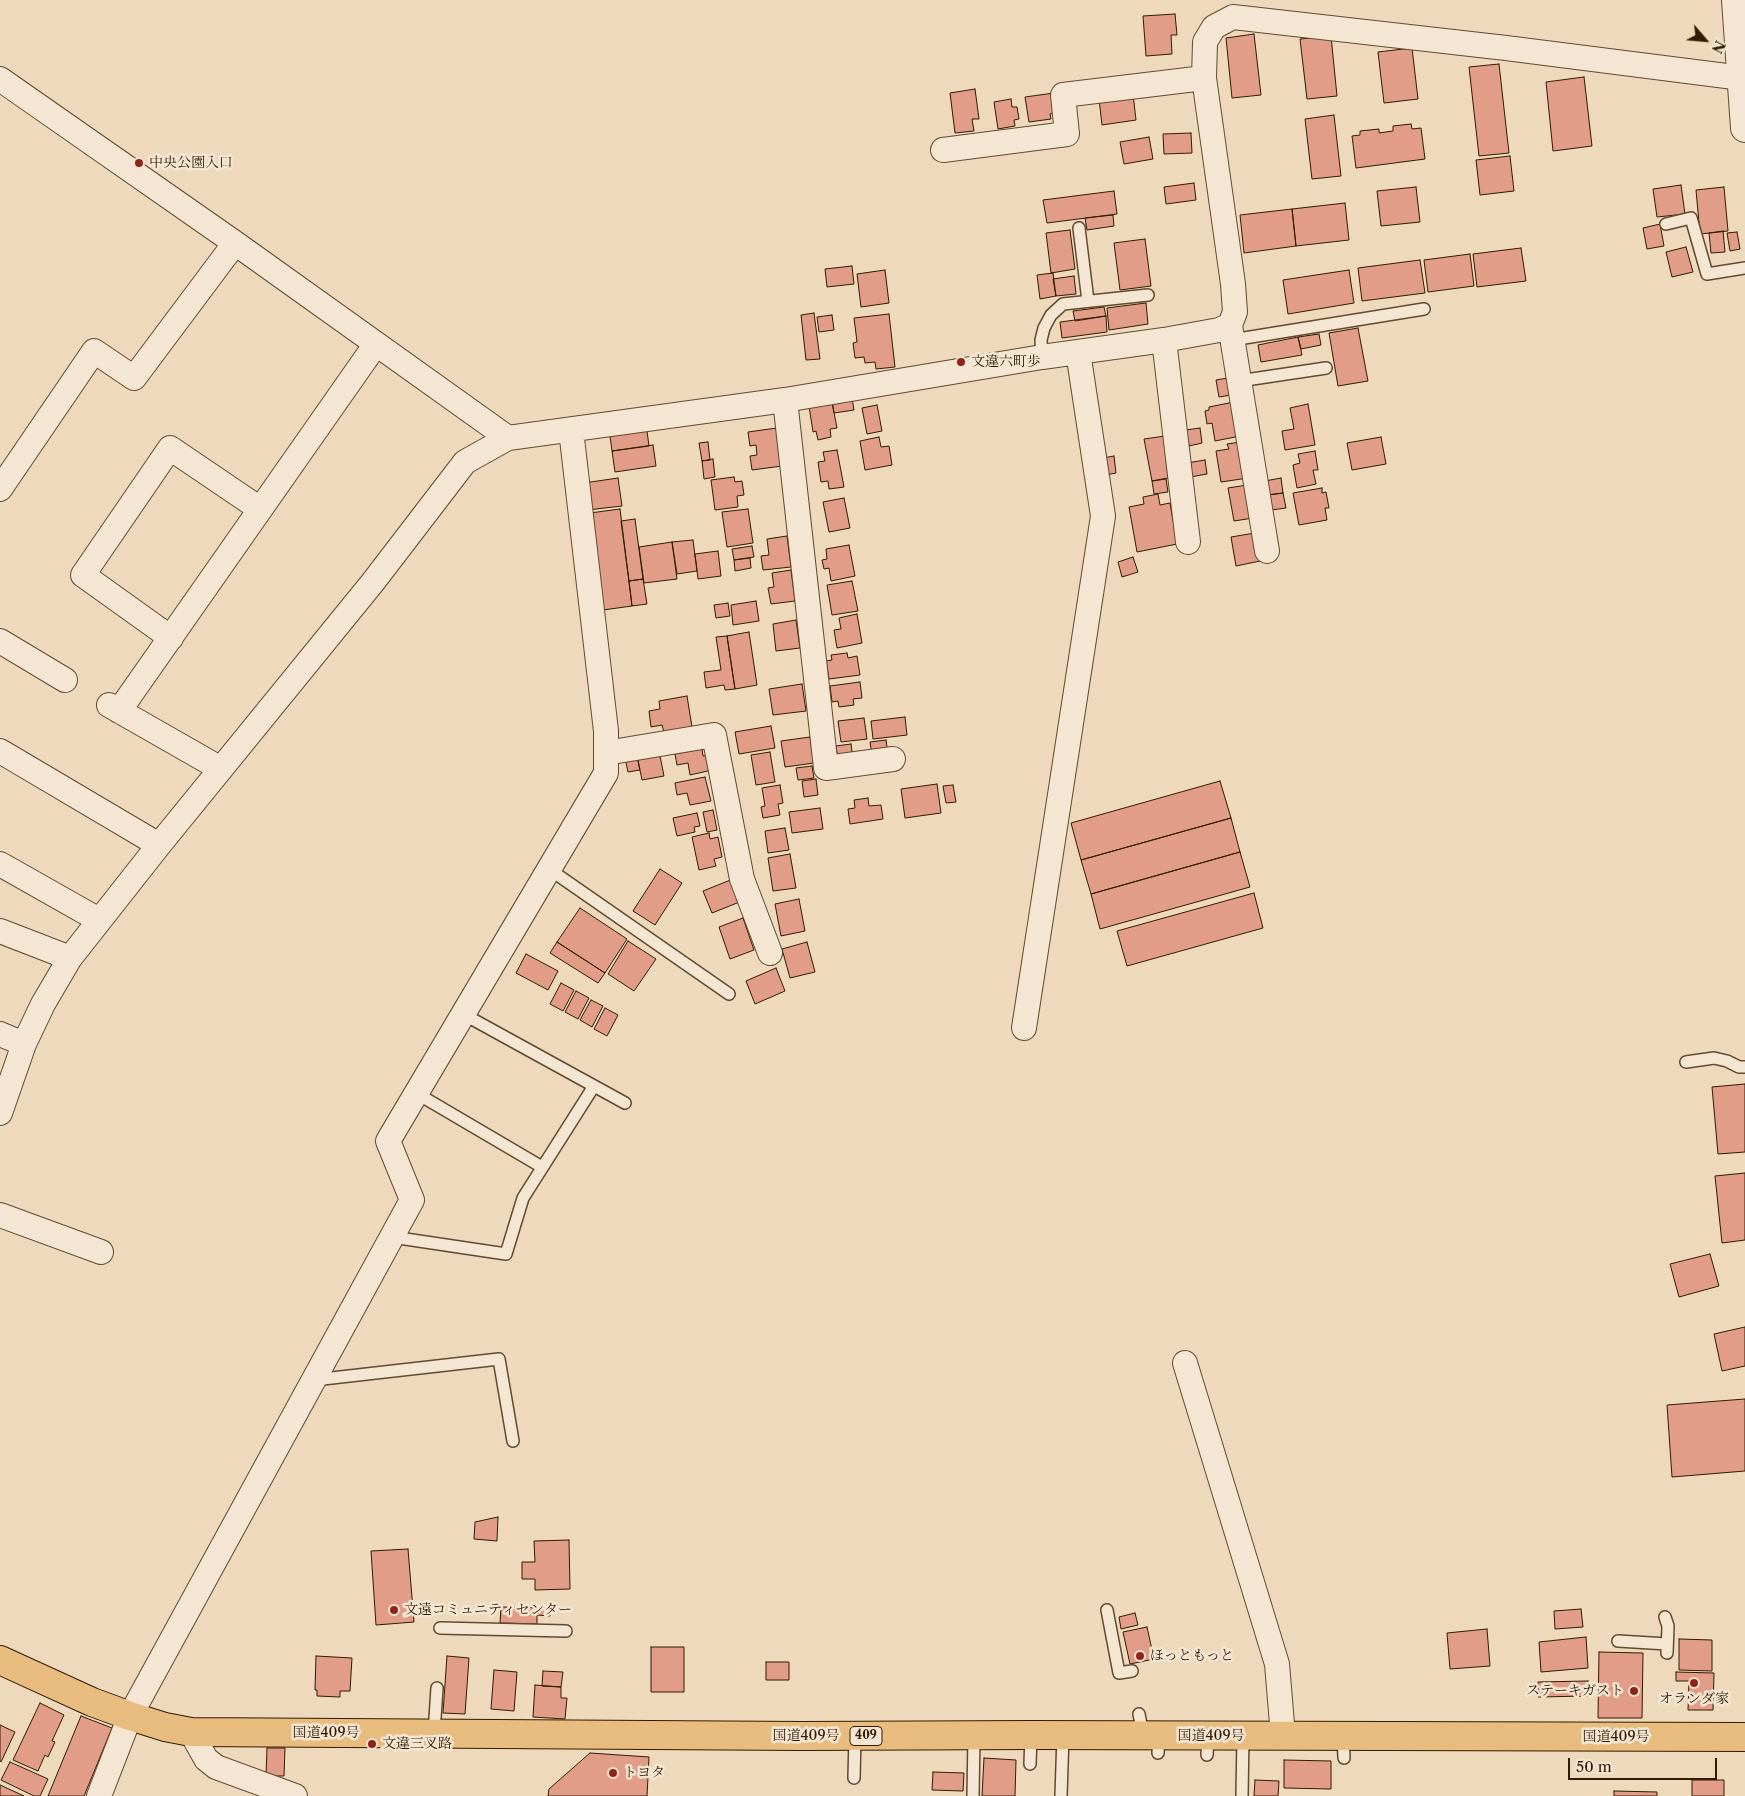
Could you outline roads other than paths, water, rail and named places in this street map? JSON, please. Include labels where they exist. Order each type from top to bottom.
[{"type":"highway","name":"国道409号","points":[[0,1660],[92,1702],[164,1727],[191,1732],[855,1736],[1063,1735],[1096,1742],[1150,1735],[1208,1745],[1243,1736],[1283,1736],[1344,1747],[1664,1733],[1745,1737]]},
{"type":"street","points":[[1736,0],[1745,128]]},
{"type":"street","points":[[1267,551],[1231,332],[1236,312],[1204,78],[1205,42],[1214,27],[1232,17],[1506,48],[1743,92]]},
{"type":"street","points":[[943,150],[1068,134],[1063,95],[1204,78]]},
{"type":"street","points":[[0,79],[235,243],[508,438]]},
{"type":"street","points":[[0,490],[94,351],[134,378],[235,243]]},
{"type":"street","points":[[0,1113],[24,1044],[43,1004],[70,958],[159,845],[373,582],[466,462],[508,438],[785,400],[1042,357],[1164,340],[1219,330],[1231,332]]},
{"type":"street","points":[[1164,340],[1188,542]]},
{"type":"street","points":[[221,769],[114,708],[170,638],[376,344]]},
{"type":"street","points":[[1024,1028],[1103,516],[1078,352]]},
{"type":"street","points":[[785,400],[826,768],[893,759]]},
{"type":"street","points":[[98,1796],[130,1716],[412,1200],[388,1141],[606,773],[606,731],[571,430]]},
{"type":"street","points":[[170,638],[83,575],[164,456],[170,448],[260,509]]},
{"type":"street","points":[[0,641],[65,680]]},
{"type":"street","points":[[606,753],[714,735],[742,878],[770,952]]},
{"type":"street","points":[[0,751],[159,845]]},
{"type":"street","points":[[0,864],[99,920]]},
{"type":"street","points":[[0,931],[70,958]]},
{"type":"street","points":[[0,1034],[24,1044]]},
{"type":"street","points":[[0,1215],[101,1252]]},
{"type":"street","points":[[1185,1363],[1277,1664],[1283,1736]]},
{"type":"street","points":[[191,1732],[206,1759],[216,1767],[295,1796]]},
{"type":"lane","points":[[1666,224],[1691,218],[1707,274],[1745,268]]},
{"type":"lane","points":[[1079,228],[1088,301]]},
{"type":"lane","points":[[1042,357],[1041,340],[1044,328],[1051,315],[1063,304],[1148,295]]},
{"type":"lane","points":[[1231,332],[1424,309]]},
{"type":"lane","points":[[1239,381],[1326,368]]},
{"type":"lane","points":[[549,869],[729,994]]},
{"type":"lane","points":[[463,1014],[625,1103]]},
{"type":"lane","points":[[1686,1062],[1714,1058],[1727,1061],[1740,1068],[1745,1067]]},
{"type":"lane","points":[[392,1237],[506,1254],[523,1198],[594,1086]]},
{"type":"lane","points":[[416,1093],[542,1167]]},
{"type":"lane","points":[[314,1380],[499,1359],[513,1441]]},
{"type":"lane","points":[[1107,1610],[1118,1674],[1132,1671]]},
{"type":"lane","points":[[1618,1641],[1667,1649],[1668,1626],[1665,1617]]},
{"type":"lane","points":[[440,1628],[566,1631]]},
{"type":"lane","points":[[434,1733],[437,1688]]},
{"type":"lane","points":[[1030,1735],[1030,1764]]},
{"type":"lane","points":[[1061,1796],[1063,1735]]},
{"type":"lane","points":[[854,1778],[855,1736]]},
{"type":"lane","points":[[973,1796],[974,1736]]},
{"type":"lane","points":[[1242,1796],[1243,1736]]},
{"type":"place","name":"中央公園入口","points":[[139,163]]},
{"type":"place","name":"文違六町歩","points":[[961,362]]},
{"type":"place","name":"文遠コミュニティセンター","points":[[394,1610]]},
{"type":"place","name":"ほっともっと","points":[[1140,1656]]},
{"type":"place","name":"オランダ家","points":[[1694,1683]]},
{"type":"place","name":"ステーキガスト","points":[[1634,1691]]},
{"type":"place","name":"文違三叉路","points":[[372,1744]]},
{"type":"place","name":"トヨタ","points":[[613,1773]]}]
